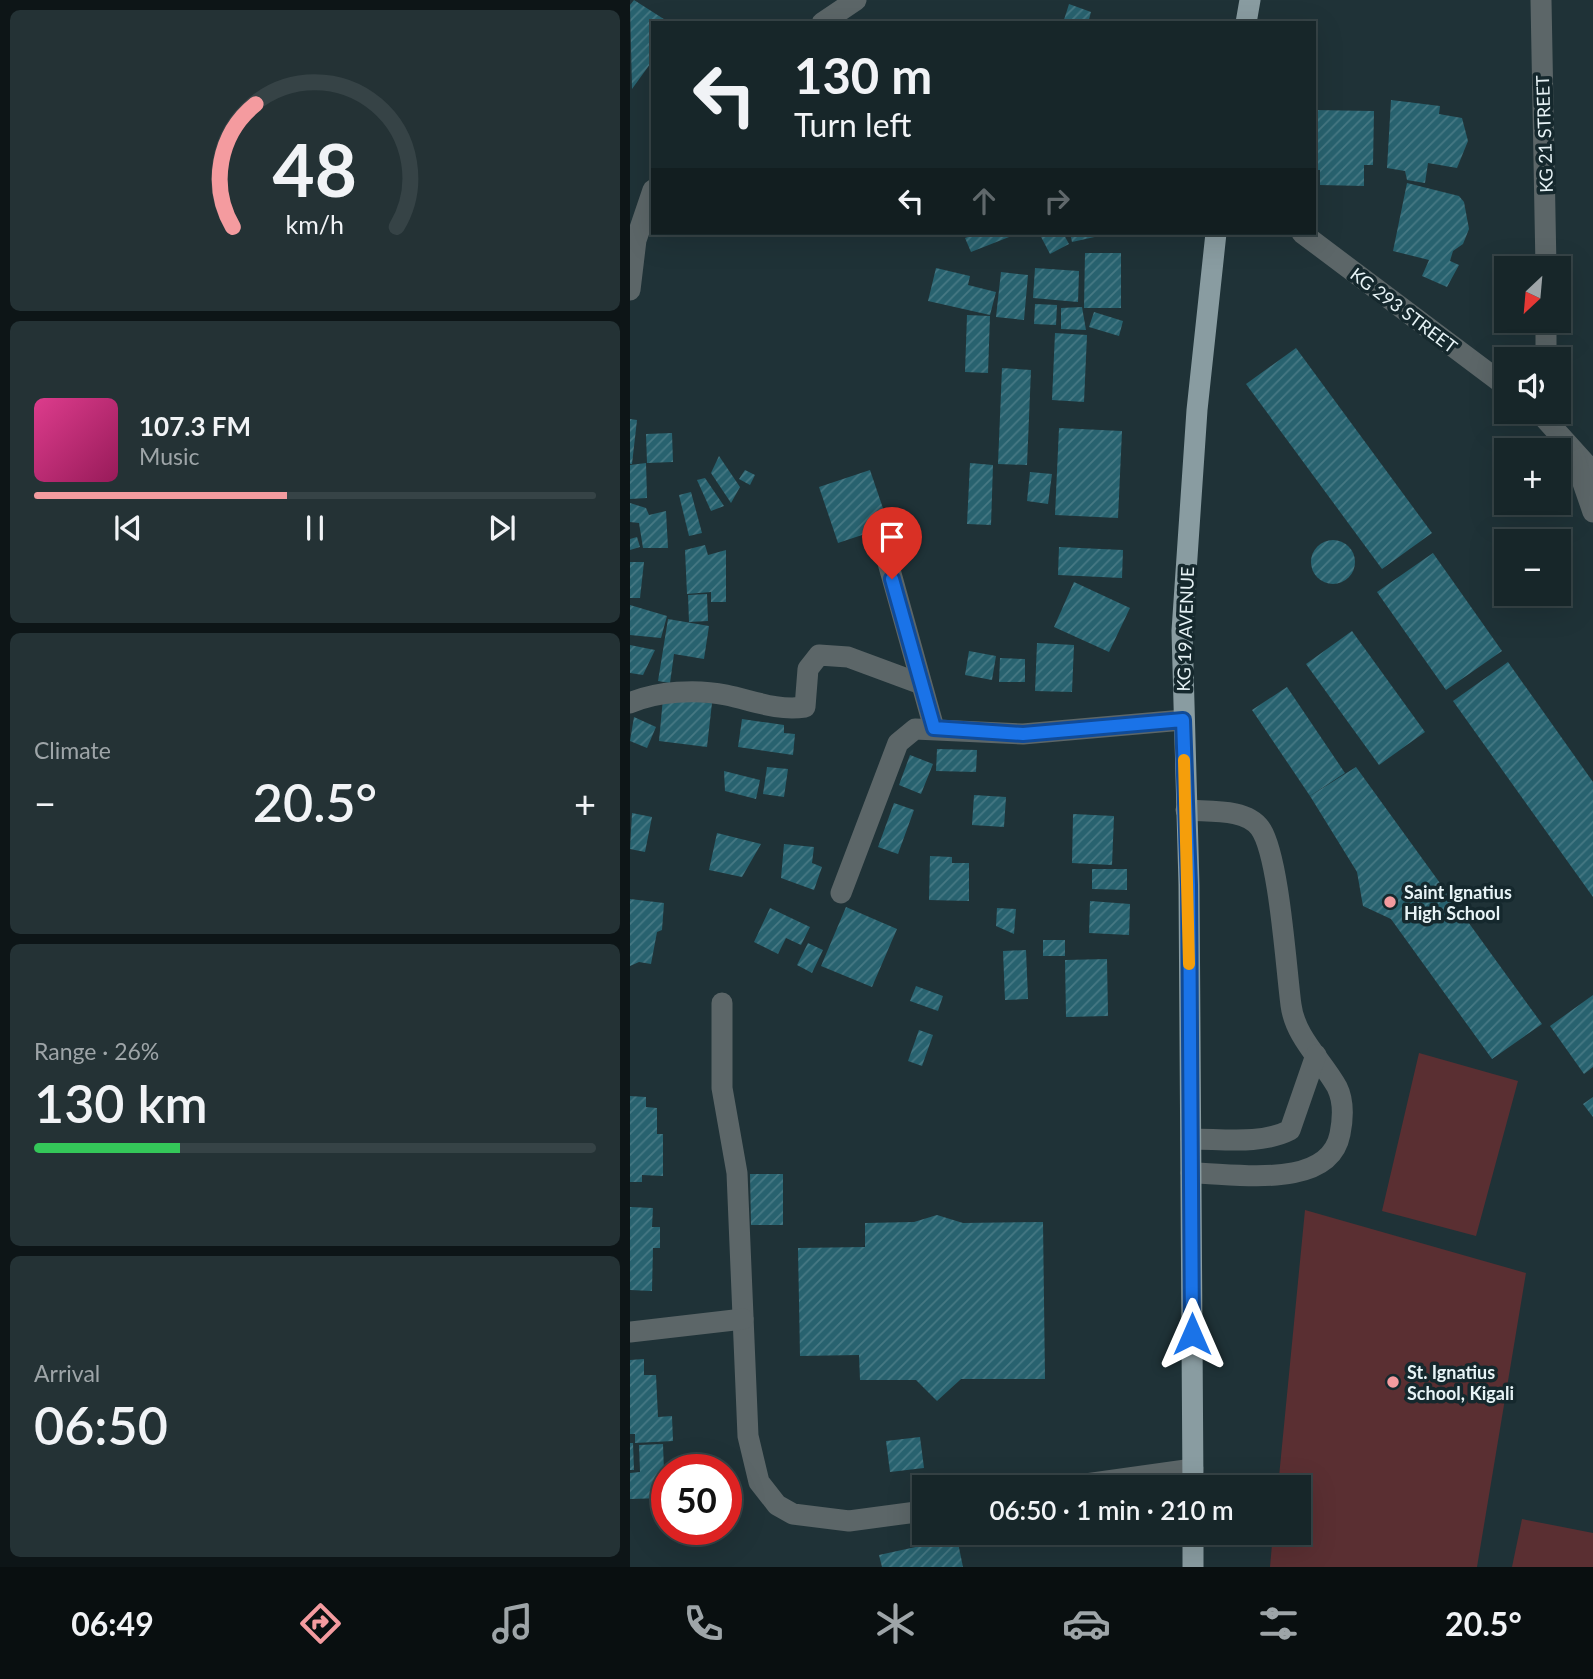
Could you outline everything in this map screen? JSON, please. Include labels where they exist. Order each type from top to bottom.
[{"type":"main road","points":[[1246,21],[1250,0]]},
{"type":"main road","name":"KG 19 AVENUE","points":[[1193,1475],[1191,1139],[1182,631],[1191,493],[1216,235]]},
{"type":"main road","points":[[1193,1545],[1193,1567]]},
{"type":"street","points":[[825,21],[856,0]]},
{"type":"street","name":"KG 21 STREET","points":[[1541,0],[1546,256]]},
{"type":"street","points":[[630,290],[636,240],[651,196]]},
{"type":"street","name":"KG 293 STREET","points":[[1305,235],[1494,377]]},
{"type":"street","points":[[1553,424],[1564,438]]},
{"type":"street","points":[[1571,447],[1593,472]]},
{"type":"street","points":[[1571,447],[1584,493],[1593,512]]},
{"type":"street","points":[[885,552],[934,728]]},
{"type":"street","points":[[630,703],[651,694],[723,694],[784,710],[805,707],[807,669],[819,655],[848,657],[921,684]]},
{"type":"street","points":[[841,893],[898,743],[915,729],[1023,734],[1183,720]]},
{"type":"street","points":[[1186,810],[1248,816],[1262,829],[1279,899],[1293,1020],[1338,1090],[1344,1117],[1338,1147],[1320,1165],[1298,1174],[1191,1173]]},
{"type":"street","points":[[722,1003],[722,1088],[737,1173],[748,1436],[759,1482],[777,1505],[793,1514],[849,1521],[912,1513]]},
{"type":"street","points":[[1191,1139],[1254,1140],[1278,1136],[1290,1130],[1315,1055]]},
{"type":"street","points":[[630,1332],[743,1319]]},
{"type":"shaded area","points":[[1419,1053],[1518,1081],[1476,1236],[1382,1211]]},
{"type":"shaded area","points":[[1305,1210],[1526,1273],[1477,1567],[1270,1567],[1272,1545],[1311,1545],[1311,1475],[1279,1475]]},
{"type":"shaded area","points":[[1522,1519],[1593,1533],[1593,1567],[1512,1567]]},
{"type":"building","points":[[634,0],[667,21],[651,21],[651,63],[632,89],[630,5]]},
{"type":"building","points":[[1069,4],[1091,12],[1089,21],[1064,21]]},
{"type":"building","points":[[1391,100],[1440,106],[1439,114],[1462,118],[1468,141],[1457,168],[1428,163],[1425,183],[1407,180],[1405,171],[1387,168]]},
{"type":"building","points":[[1316,110],[1374,111],[1373,165],[1364,165],[1364,186],[1320,185],[1320,170],[1316,170]]},
{"type":"building","points":[[1407,183],[1459,196],[1464,202],[1469,229],[1463,244],[1453,251],[1450,261],[1459,265],[1447,287],[1422,276],[1429,260],[1393,251]]},
{"type":"building","points":[[973,235],[1014,235],[971,252],[965,238]]},
{"type":"building","points":[[1040,235],[1064,235],[1069,244],[1050,254]]},
{"type":"building","points":[[1070,235],[1104,235],[1072,242]]},
{"type":"building","points":[[1085,253],[1121,253],[1121,308],[1084,308]]},
{"type":"building","points":[[936,268],[970,276],[968,285],[996,292],[990,315],[928,301]]},
{"type":"building","points":[[1035,268],[1079,271],[1078,302],[1033,298]]},
{"type":"building","points":[[1001,272],[1028,275],[1024,320],[996,317]]},
{"type":"building","points":[[1035,304],[1057,305],[1056,325],[1034,324]]},
{"type":"building","points":[[1082,307],[1086,330],[1061,329],[1061,308]]},
{"type":"building","points":[[1094,312],[1123,321],[1119,336],[1089,327]]},
{"type":"building","points":[[967,315],[990,316],[988,373],[965,372]]},
{"type":"building","points":[[1055,333],[1087,335],[1084,402],[1052,400]]},
{"type":"building","points":[[1296,348],[1432,533],[1382,569],[1246,384]]},
{"type":"building","points":[[1002,368],[1031,370],[1027,465],[998,464]]},
{"type":"building","points":[[630,419],[637,420],[632,464],[630,464]]},
{"type":"building","points":[[1059,428],[1122,431],[1118,518],[1055,515]]},
{"type":"building","points":[[672,433],[673,462],[647,463],[646,434]]},
{"type":"building","points":[[719,456],[740,487],[731,503],[711,473]]},
{"type":"building","points":[[646,463],[647,498],[630,499],[630,465]]},
{"type":"building","points":[[970,463],[993,465],[991,525],[967,524]]},
{"type":"building","points":[[745,470],[755,475],[750,485],[739,479]]},
{"type":"building","points":[[870,470],[889,526],[838,543],[819,487]]},
{"type":"building","points":[[1030,472],[1052,474],[1048,504],[1027,501]]},
{"type":"building","points":[[705,478],[724,506],[711,511],[697,480]]},
{"type":"building","points":[[691,492],[702,533],[689,536],[679,495]]},
{"type":"building","points":[[630,503],[646,508],[649,515],[666,511],[668,548],[643,548],[639,523],[630,522]]},
{"type":"building","points":[[637,537],[640,547],[630,550],[630,539]]},
{"type":"building","points":[[1333,540],[1349,546],[1355,562],[1349,578],[1333,584],[1317,578],[1311,562],[1317,546]]},
{"type":"building","points":[[705,545],[708,555],[726,550],[726,602],[711,602],[711,592],[687,594],[685,550]]},
{"type":"building","points":[[1059,547],[1123,550],[1122,578],[1058,575]]},
{"type":"building","points":[[1433,553],[1502,651],[1446,690],[1377,592]]},
{"type":"building","points":[[630,562],[644,562],[640,598],[630,598]]},
{"type":"building","points":[[1074,582],[1130,608],[1109,652],[1054,627]]},
{"type":"building","points":[[707,594],[708,621],[689,622],[688,595]]},
{"type":"building","points":[[630,605],[667,616],[661,638],[630,635]]},
{"type":"building","points":[[668,619],[709,626],[704,659],[674,654],[670,683],[658,681]]},
{"type":"building","points":[[1352,631],[1425,732],[1379,765],[1306,664]]},
{"type":"building","points":[[1037,643],[1074,645],[1072,692],[1035,691]]},
{"type":"building","points":[[630,645],[655,650],[643,675],[630,673]]},
{"type":"building","points":[[969,651],[996,656],[992,680],[965,675]]},
{"type":"building","points":[[1000,658],[1025,659],[1025,682],[999,682]]},
{"type":"building","points":[[1508,662],[1593,782],[1593,897],[1453,701]]},
{"type":"building","points":[[1287,687],[1345,773],[1310,796],[1252,710]]},
{"type":"building","points":[[663,698],[712,703],[707,747],[659,741]]},
{"type":"building","points":[[634,717],[656,727],[647,748],[630,741]]},
{"type":"building","points":[[742,719],[784,725],[784,733],[795,734],[793,755],[738,747]]},
{"type":"building","points":[[937,749],[977,750],[976,772],[936,771]]},
{"type":"building","points":[[910,755],[933,764],[921,794],[899,785]]},
{"type":"building","points":[[767,767],[788,769],[784,797],[763,794]]},
{"type":"building","points":[[1356,767],[1542,1024],[1492,1059],[1391,919],[1363,906],[1357,872],[1310,796]]},
{"type":"building","points":[[724,771],[760,780],[756,799],[725,791]]},
{"type":"building","points":[[974,795],[1006,797],[1004,827],[972,825]]},
{"type":"building","points":[[894,803],[914,810],[898,854],[878,847]]},
{"type":"building","points":[[632,813],[652,817],[645,852],[630,849]]},
{"type":"building","points":[[1073,814],[1114,816],[1112,865],[1072,863]]},
{"type":"building","points":[[717,833],[761,844],[742,877],[709,870]]},
{"type":"building","points":[[784,844],[814,847],[812,863],[822,867],[814,890],[781,878]]},
{"type":"building","points":[[930,856],[952,857],[952,863],[969,863],[969,901],[929,900]]},
{"type":"building","points":[[1092,869],[1127,869],[1127,890],[1092,889]]},
{"type":"building","points":[[630,899],[664,903],[662,930],[657,932],[651,964],[639,962],[630,966]]},
{"type":"building","points":[[1090,901],[1130,904],[1129,935],[1089,933]]},
{"type":"building","points":[[846,907],[897,929],[872,987],[821,966]]},
{"type":"building","points":[[770,908],[810,927],[801,945],[786,938],[778,954],[754,942]]},
{"type":"building","points":[[997,908],[1016,909],[1014,934],[996,926]]},
{"type":"building","points":[[1043,940],[1065,940],[1065,956],[1043,956]]},
{"type":"building","points":[[808,943],[823,950],[812,973],[797,965]]},
{"type":"building","points":[[1026,950],[1028,999],[1005,1000],[1003,951]]},
{"type":"building","points":[[1107,959],[1108,1016],[1066,1017],[1065,960]]},
{"type":"building","points":[[916,986],[943,996],[938,1011],[910,1001]]},
{"type":"building","points":[[1593,995],[1593,1067],[1584,1074],[1550,1026]]},
{"type":"building","points":[[919,1030],[933,1035],[922,1066],[908,1061]]},
{"type":"building","points":[[630,1096],[646,1097],[646,1107],[657,1108],[657,1134],[663,1134],[663,1176],[642,1175],[642,1182],[630,1182]]},
{"type":"building","points":[[1593,1097],[1593,1117],[1583,1104]]},
{"type":"building","points":[[750,1174],[783,1174],[783,1225],[751,1225]]},
{"type":"building","points":[[630,1207],[653,1208],[652,1227],[660,1227],[660,1248],[653,1248],[652,1291],[630,1290]]},
{"type":"building","points":[[937,1215],[963,1223],[1043,1222],[1045,1379],[961,1379],[937,1401],[916,1380],[860,1380],[859,1355],[800,1356],[798,1248],[865,1247],[865,1223],[914,1222]]},
{"type":"building","points":[[644,1359],[644,1375],[656,1375],[658,1417],[672,1416],[673,1441],[635,1443],[635,1434],[630,1434],[630,1360]]},
{"type":"building","points":[[920,1437],[924,1468],[890,1472],[886,1441]]},
{"type":"building","points":[[630,1443],[633,1443],[634,1470],[630,1470]]},
{"type":"building","points":[[663,1444],[663,1454],[651,1454],[651,1498],[630,1499],[630,1473],[640,1472],[639,1445]]},
{"type":"building","points":[[925,1545],[958,1545],[963,1567],[882,1567],[879,1555]]},
{"type":"slow traffic","points":[[1184,760],[1189,964]]},
{"type":"place","name":"Saint Ignatius High School","points":[[1390,902]]},
{"type":"place","name":"St. Ignatius School, Kigali","points":[[1393,1382]]},
{"type":"route","points":[[892,579],[934,728],[1023,734],[1183,720],[1189,885],[1192,1334]]}]
